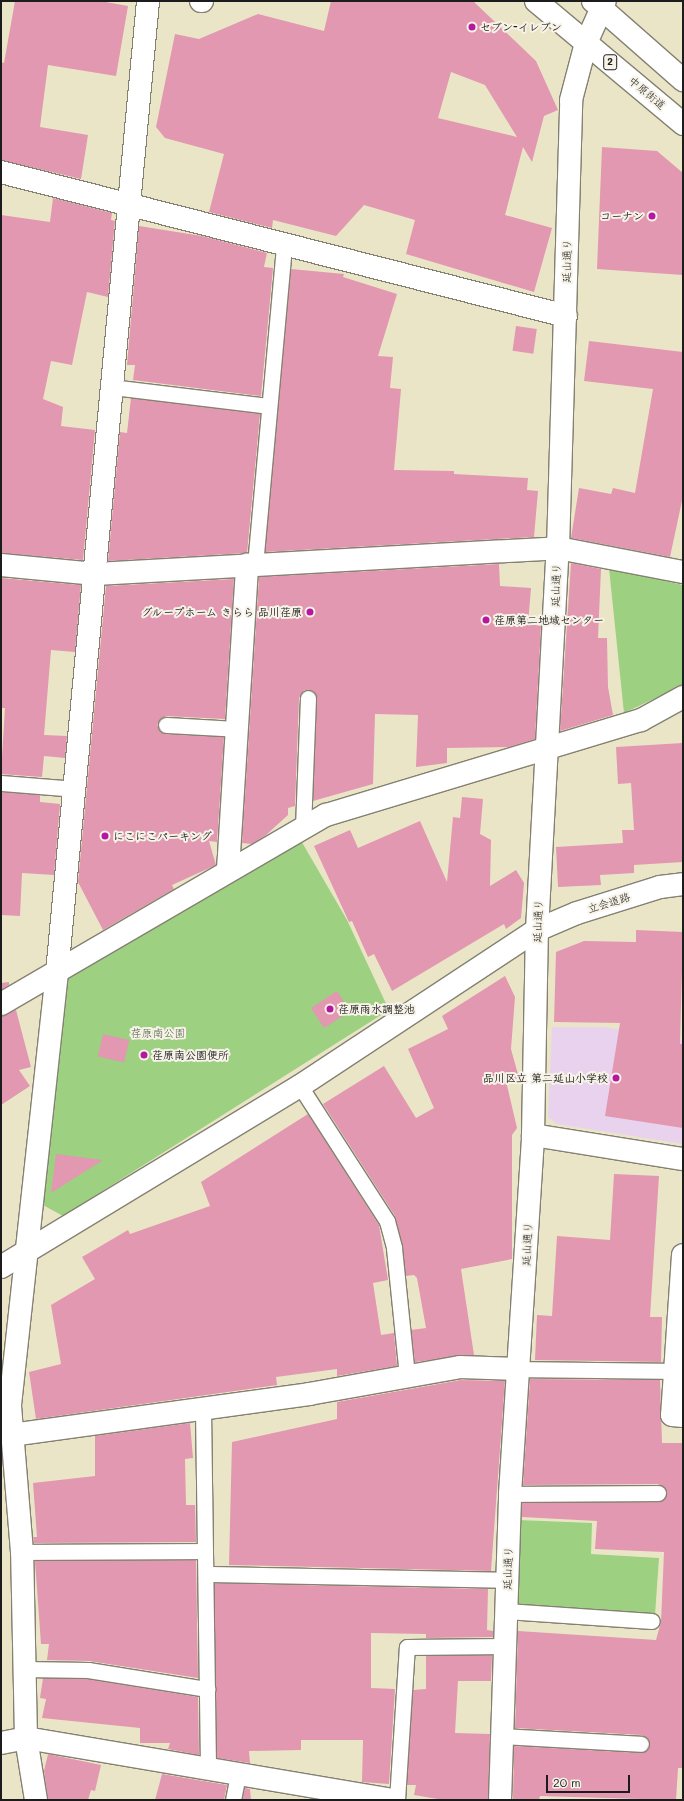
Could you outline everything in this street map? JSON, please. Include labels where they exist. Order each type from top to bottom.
[{"type":"street","points":[[36,1800],[26,1738],[22,1552],[11,1435],[10,1405],[57,973],[96,574],[127,204],[148,1]]},
{"type":"street","name":"中原街道","points":[[536,1],[683,124]]},
{"type":"street","points":[[600,4],[683,80]]},
{"type":"street","name":"延山通り","points":[[500,1800],[500,1736],[508,1580],[510,1494],[533,1135],[537,930],[550,747],[566,316],[571,100],[586,43],[600,4]]},
{"type":"street","points":[[1,172],[566,316]]},
{"type":"street","points":[[1,565],[96,574],[558,548],[683,572]]},
{"type":"street","points":[[228,870],[237,729],[251,565]]},
{"type":"street","points":[[1,1004],[57,973],[228,870],[326,816],[641,720],[683,697]]},
{"type":"street","name":"立会道路","points":[[1,1267],[300,1086],[537,930],[584,911],[660,887],[683,884]]},
{"type":"street","points":[[533,1135],[683,1158]]},
{"type":"street","points":[[683,1255],[672,1415],[683,1416]]},
{"type":"street","points":[[11,1435],[204,1409],[407,1377],[460,1367],[518,1369]]},
{"type":"street","points":[[1,1743],[26,1738],[392,1800]]},
{"type":"lane","points":[[251,565],[269,406],[284,245]]},
{"type":"lane","points":[[112,387],[269,406]]},
{"type":"lane","points":[[303,828],[308,698]]},
{"type":"lane","points":[[166,725],[237,729]]},
{"type":"lane","points":[[1,783],[75,789]]},
{"type":"lane","points":[[300,1086],[387,1221],[394,1248],[407,1377]]},
{"type":"lane","points":[[518,1369],[674,1371]]},
{"type":"lane","points":[[204,1409],[208,1769]]},
{"type":"lane","points":[[510,1494],[658,1493]]},
{"type":"lane","points":[[22,1552],[205,1551]]},
{"type":"lane","points":[[206,1574],[508,1580]]},
{"type":"lane","points":[[506,1611],[652,1621]]},
{"type":"lane","points":[[397,1800],[407,1647],[504,1646]]},
{"type":"lane","points":[[24,1669],[88,1670],[207,1689]]},
{"type":"lane","points":[[500,1736],[641,1744]]},
{"type":"lane","points":[[233,1800],[238,1774]]},
{"type":"shaded area","name":"品川区立 第二延山小学校","points":[[552,1027],[604,1027],[683,1040],[683,1144],[557,1124],[548,1117]]},
{"type":"green space","points":[[609,568],[683,585],[683,685],[624,713]]},
{"type":"green space","name":"荏原南公園","points":[[296,832],[347,920],[389,1010],[63,1216],[43,1205],[57,973]]},
{"type":"green space","points":[[518,1520],[592,1523],[591,1554],[659,1558],[655,1615],[514,1606]]},
{"type":"building","points":[[15,1],[100,1],[128,6],[116,76],[48,65],[40,127],[88,135],[81,179],[1,160],[1,62],[4,63]]},
{"type":"building","points":[[331,1],[473,1],[536,61],[558,110],[544,116],[532,162],[523,147],[505,215],[552,228],[534,292],[406,254],[415,220],[364,205],[336,236],[273,220],[272,228],[209,212],[224,154],[165,138],[156,127],[175,34],[199,39],[258,14],[324,31]],"holes":[[[451,72],[485,85],[517,137],[438,118]]]},
{"type":"building","points":[[602,147],[657,151],[683,173],[683,275],[597,269]]},
{"type":"building","points":[[53,198],[112,213],[111,220],[115,221],[108,297],[87,292],[72,365],[51,361],[43,399],[63,407],[61,426],[95,430],[83,560],[1,553],[1,215],[50,222]]},
{"type":"building","points":[[139,226],[202,236],[267,253],[264,267],[273,268],[261,396],[133,380],[135,365],[127,365]]},
{"type":"building","points":[[291,269],[344,274],[343,277],[397,294],[378,356],[393,357],[390,388],[401,389],[394,470],[454,471],[454,474],[528,478],[527,490],[538,491],[534,537],[265,552]]},
{"type":"building","points":[[516,326],[537,329],[533,354],[513,351]]},
{"type":"building","points":[[589,341],[683,352],[683,496],[670,557],[571,538],[579,488],[611,494],[613,488],[635,493],[653,389],[584,381]]},
{"type":"building","points":[[131,398],[260,414],[247,553],[108,561],[120,432],[127,433]]},
{"type":"building","points":[[571,563],[601,569],[598,638],[607,638],[608,687],[613,715],[560,731]]},
{"type":"building","points":[[499,564],[500,586],[531,588],[528,624],[541,626],[535,739],[509,747],[447,748],[447,763],[416,767],[418,715],[375,714],[373,784],[313,801],[317,698],[313,691],[304,690],[299,698],[295,806],[288,808],[288,815],[266,835],[252,844],[242,843],[259,577]]},
{"type":"building","points":[[1,578],[81,585],[75,652],[51,650],[44,735],[67,736],[65,758],[44,756],[42,777],[1,774],[5,708],[1,708]]},
{"type":"building","points":[[234,579],[225,719],[166,716],[157,725],[165,734],[224,737],[217,842],[209,841],[216,865],[172,885],[174,889],[103,930],[78,882],[106,586]]},
{"type":"building","points":[[683,743],[683,862],[634,865],[634,873],[600,875],[601,885],[558,887],[556,847],[623,843],[622,830],[634,830],[631,783],[618,784],[616,747]]},
{"type":"building","points":[[1,792],[40,795],[40,802],[60,804],[54,875],[22,873],[20,916],[1,915]]},
{"type":"building","points":[[462,797],[483,799],[480,834],[491,840],[490,886],[516,870],[524,883],[521,918],[506,929],[504,924],[392,991],[374,954],[368,957],[352,921],[349,922],[314,846],[350,830],[358,848],[420,821],[447,882],[453,817],[460,818]]},
{"type":"building","points":[[636,930],[683,932],[680,1044],[683,1044],[683,1128],[605,1116],[620,1023],[554,1022],[556,952],[584,941],[636,942]]},
{"type":"building","points":[[505,976],[515,997],[511,1049],[519,1078],[506,1081],[517,1128],[512,1135],[512,1259],[461,1269],[474,1355],[415,1362],[411,1330],[426,1328],[417,1278],[414,1275],[406,1276],[395,1216],[323,1104],[384,1066],[416,1118],[434,1108],[408,1049],[448,1029],[442,1016]]},
{"type":"building","points":[[9,982],[9,985],[1,990],[1,983]]},
{"type":"building","name":"荏原雨水調整池","points":[[337,991],[350,1011],[324,1028],[311,1008]]},
{"type":"building","points":[[16,1010],[31,1067],[19,1070],[30,1086],[1,1105],[1,1016]]},
{"type":"building","points":[[103,1034],[129,1040],[124,1062],[98,1056]]},
{"type":"building","points":[[308,1114],[379,1225],[388,1280],[373,1283],[381,1335],[394,1333],[397,1366],[337,1376],[337,1369],[276,1377],[277,1385],[36,1419],[29,1372],[61,1364],[51,1305],[95,1279],[82,1257],[128,1230],[130,1234],[210,1206],[201,1182]]},
{"type":"building","points":[[56,1154],[103,1160],[51,1193]]},
{"type":"building","points":[[614,1174],[659,1176],[650,1317],[662,1317],[661,1362],[535,1360],[537,1315],[552,1316],[557,1236],[610,1240]]},
{"type":"building","points":[[530,1379],[660,1380],[662,1443],[683,1443],[683,1768],[678,1768],[676,1800],[540,1796],[539,1800],[513,1800],[514,1746],[640,1753],[649,1749],[649,1740],[642,1735],[515,1728],[518,1631],[656,1640],[661,1622],[664,1552],[595,1549],[597,1521],[522,1517],[522,1503],[658,1502],[667,1493],[658,1484],[523,1485]]},
{"type":"building","points":[[461,1380],[505,1381],[491,1571],[229,1565],[232,1442],[337,1419],[337,1402]]},
{"type":"building","points":[[190,1423],[193,1458],[185,1459],[186,1505],[195,1505],[196,1542],[34,1543],[33,1537],[37,1537],[33,1483],[95,1476],[95,1436]]},
{"type":"building","points":[[196,1560],[198,1678],[89,1661],[47,1660],[49,1644],[41,1644],[35,1561]]},
{"type":"building","points":[[214,1583],[488,1589],[487,1630],[493,1631],[493,1637],[426,1638],[426,1634],[371,1633],[371,1688],[395,1689],[389,1784],[362,1782],[363,1740],[301,1740],[301,1750],[249,1751],[250,1763],[217,1758]]},
{"type":"building","points":[[492,1655],[491,1681],[458,1681],[455,1733],[490,1734],[488,1800],[444,1800],[414,1795],[416,1785],[407,1785],[413,1690],[426,1689],[426,1656]]},
{"type":"building","points":[[43,1678],[87,1679],[198,1697],[199,1755],[168,1749],[170,1743],[140,1743],[140,1728],[42,1718],[46,1699],[40,1698]]},
{"type":"building","points":[[48,1754],[101,1765],[95,1791],[91,1790],[88,1800],[48,1800],[44,1771]]},
{"type":"building","points":[[162,1774],[227,1785],[224,1800],[155,1800]]},
{"type":"building","points":[[245,1788],[250,1789],[251,1800],[242,1800]]},
{"type":"place","name":"セブン-イレブン","points":[[472,27]]},
{"type":"place","name":"コーナン","points":[[652,216]]},
{"type":"place","name":"グループホーム きらら 品川荏原","points":[[310,612]]},
{"type":"place","name":"荏原第二地域センター","points":[[486,620]]},
{"type":"place","name":"にこにこパーキング","points":[[105,836]]},
{"type":"place","name":"荏原雨水調整池","points":[[330,1009]]},
{"type":"place","name":"荏原南公園便所","points":[[144,1055]]},
{"type":"place","name":"品川区立 第二延山小学校","points":[[616,1078]]}]
